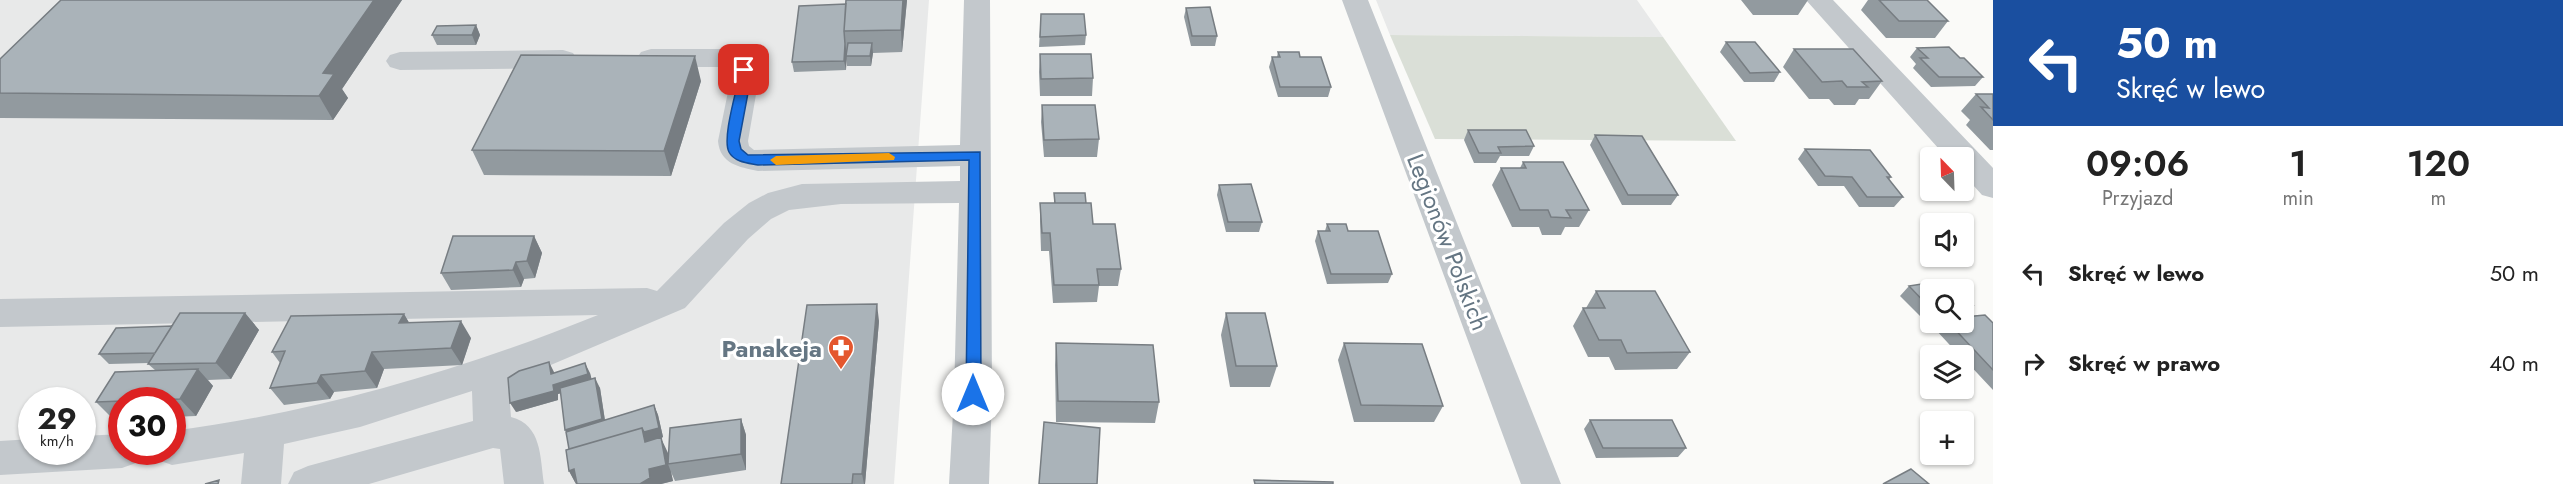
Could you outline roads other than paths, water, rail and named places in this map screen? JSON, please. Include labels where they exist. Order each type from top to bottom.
[{"type":"street","points":[[969,484],[973,394],[977,0]]},
{"type":"street","name":"Legionów Polskich","points":[[1355,0],[1541,484]]},
{"type":"street","points":[[1819,0],[1924,116],[1993,187]]},
{"type":"street","points":[[400,61],[591,58]]},
{"type":"street","points":[[626,58],[720,58],[741,64],[745,77],[733,141],[735,151],[745,158],[758,161],[975,155]]},
{"type":"street","points":[[186,445],[265,433],[360,411],[533,357],[673,299],[736,231],[760,211],[779,201],[802,195],[841,193],[975,192]]},
{"type":"street","points":[[0,313],[601,303],[673,299]]},
{"type":"street","points":[[489,370],[493,432]]},
{"type":"street","points":[[308,484],[493,432],[512,433],[519,444],[524,484]]},
{"type":"street","points":[[261,484],[265,433]]},
{"type":"street","points":[[0,458],[108,452]]},
{"type":"place","name":"Panakeja","points":[[841,371]]}]
